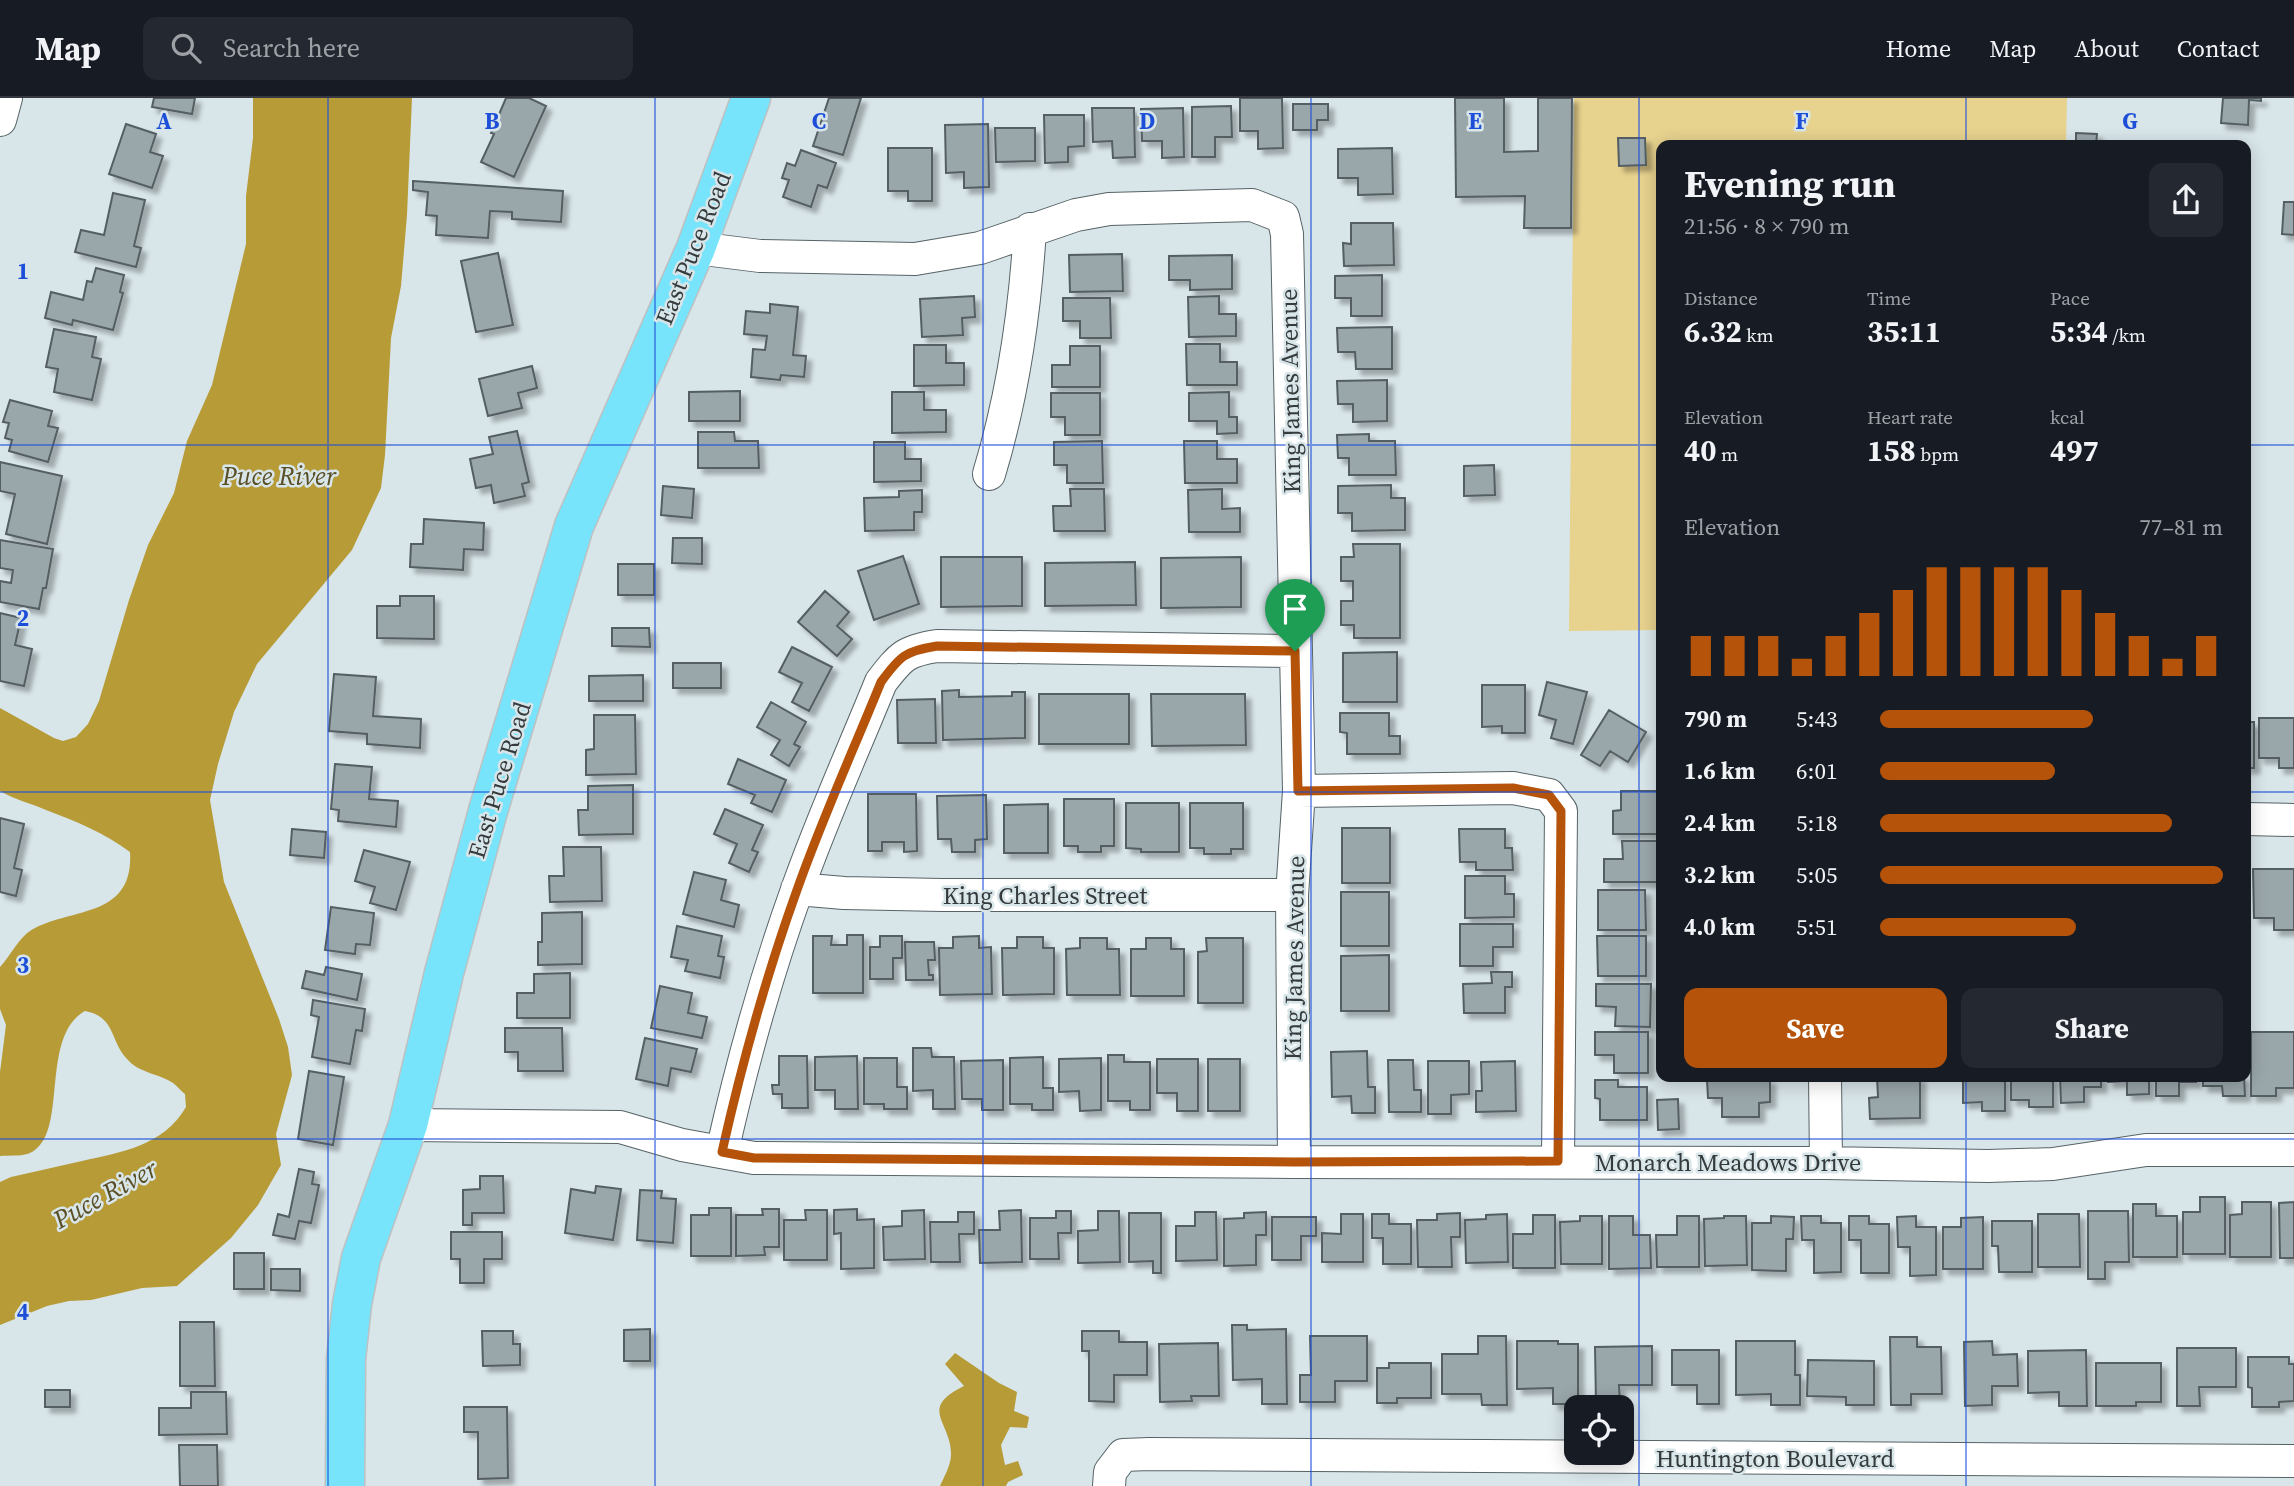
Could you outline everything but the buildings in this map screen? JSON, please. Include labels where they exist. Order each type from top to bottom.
[{"type":"main road","name":"East Puce Road","points":[[345,1486],[346,1359],[352,1304],[361,1258],[408,1125],[444,973],[488,811],[574,526],[696,248],[751,98]]},
{"type":"street","points":[[0,120],[6,98]]},
{"type":"street","name":"King James Avenue","points":[[696,248],[760,256],[915,259],[981,248],[1030,229],[1076,215],[1109,209],[1252,205],[1283,217],[1287,234],[1298,791],[1292,895],[1294,1162]]},
{"type":"street","points":[[989,474],[1001,434],[1025,300],[1030,229]]},
{"type":"street","points":[[722,1152],[738,1079],[797,889],[881,682],[899,658],[917,649],[937,646],[1295,651]]},
{"type":"street","points":[[1298,791],[1513,788],[1549,795],[1561,811],[1558,1161]]},
{"type":"street","points":[[2251,819],[2294,820]]},
{"type":"street","name":"King Charles Street","points":[[797,889],[942,895],[1292,895]]},
{"type":"street","points":[[1825,1082],[1826,1163]]},
{"type":"street","name":"Monarch Meadows Drive","points":[[408,1125],[620,1127],[682,1144],[754,1158],[2040,1165],[2146,1150],[2294,1150]]},
{"type":"street","name":"Huntington Boulevard","points":[[1110,1486],[1110,1472],[1123,1455],[1149,1454],[2294,1461]]},
{"type":"shaded area","points":[[1574,98],[2067,98],[2066,140],[1656,140],[1656,630],[1569,631]]},
{"type":"water","name":"Puce River","points":[[253,98],[412,98],[407,215],[401,286],[391,338],[381,488],[352,550],[257,664],[234,712],[210,800],[224,882],[288,1047],[292,1075],[276,1134],[281,1165],[258,1205],[231,1238],[177,1286],[142,1288],[91,1300],[69,1301],[47,1306],[0,1325],[0,1182],[140,1145],[166,1131],[186,1107],[185,1094],[168,1080],[134,1065],[123,1054],[108,1024],[95,1014],[85,1011],[71,1024],[63,1041],[49,1125],[43,1141],[29,1154],[0,1156],[0,1072],[6,1025],[0,1009],[0,967],[30,931],[99,907],[112,899],[122,888],[129,873],[130,852],[90,828],[0,791],[0,708],[63,741],[76,737],[88,724],[99,701],[148,545],[174,493],[187,441],[212,385],[246,244],[246,196],[253,138]]},
{"type":"water","points":[[955,1353],[1017,1392],[1014,1411],[1029,1417],[1027,1428],[1010,1427],[1001,1445],[1005,1465],[1018,1461],[1023,1475],[1008,1482],[1006,1486],[940,1486],[949,1467],[951,1455],[939,1409],[950,1394],[964,1386],[945,1364]]},
{"type":"route","points":[[937,646],[1295,651],[1298,791],[1513,788],[1549,795],[1561,811],[1558,1161],[754,1158],[722,1152],[738,1079],[797,889],[881,682],[899,658],[917,649],[937,646]]}]
